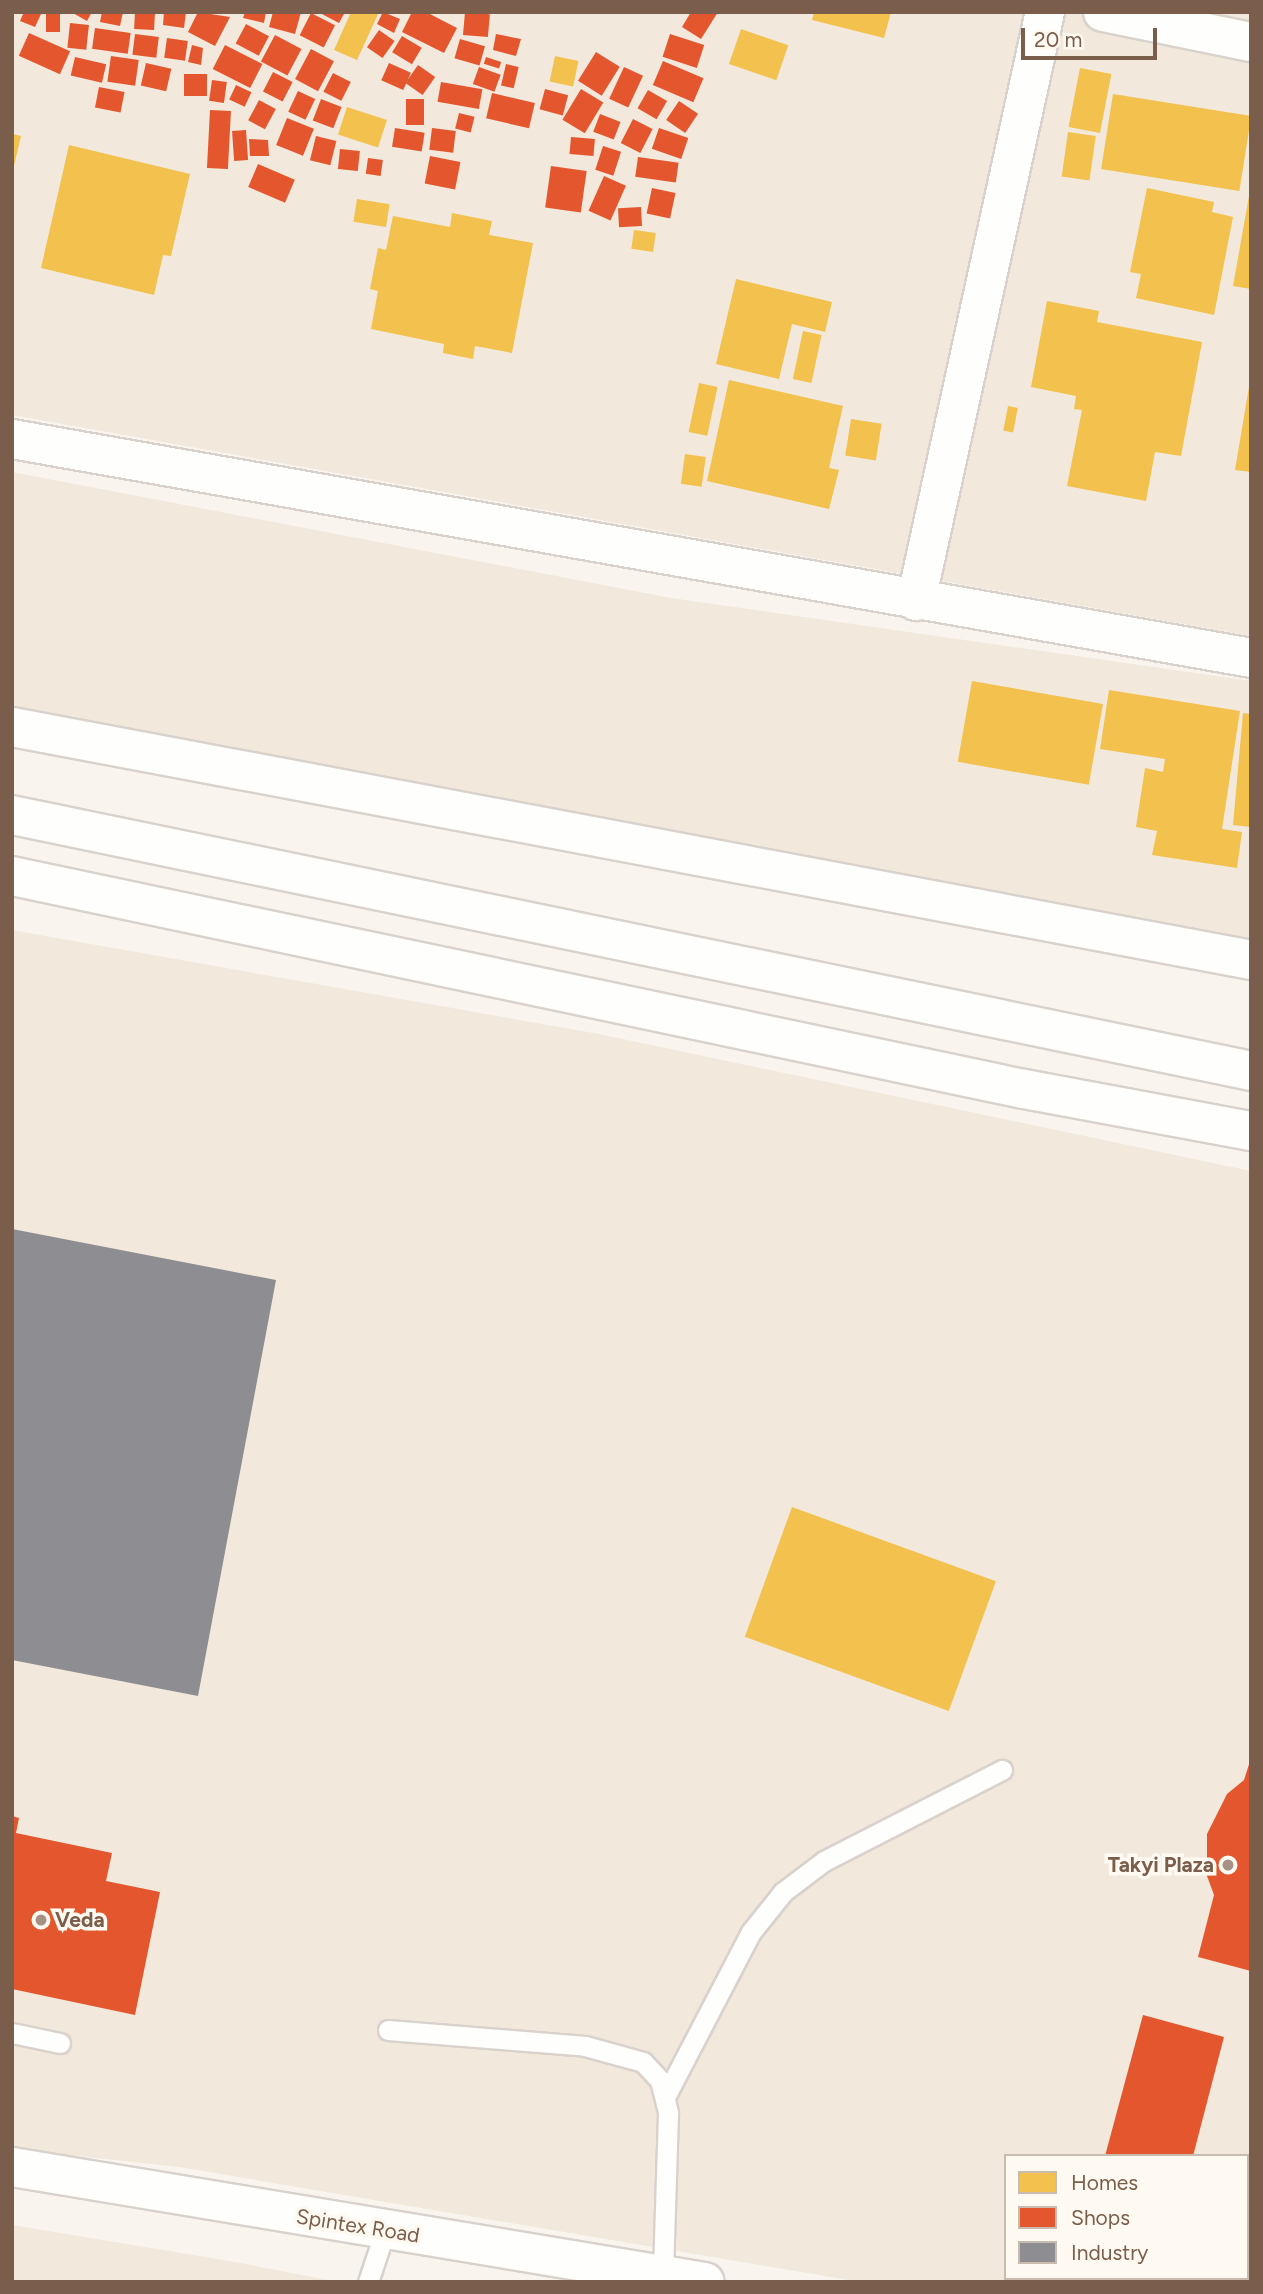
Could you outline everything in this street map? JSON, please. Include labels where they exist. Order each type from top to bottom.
[{"type":"street","points":[[916,601],[1045,12]]},
{"type":"street","points":[[1103,12],[1251,42]]},
{"type":"street","points":[[12,439],[1251,659]]},
{"type":"street","points":[[12,727],[1251,961]]},
{"type":"street","points":[[12,815],[1251,1071]]},
{"type":"street","points":[[12,876],[1011,1087],[1251,1131]]},
{"type":"street","name":"Spintex Road","points":[[12,2167],[705,2282]]},
{"type":"lane","points":[[664,2097],[751,1932],[783,1892],[824,1861],[1002,1770]]},
{"type":"lane","points":[[388,2030],[584,2046],[643,2062],[660,2080],[668,2113],[663,2274]]},
{"type":"lane","points":[[12,2033],[60,2043]]},
{"type":"lane","points":[[368,2282],[385,2231]]},
{"type":"shaded area","points":[[12,12],[1251,12],[1251,636],[12,415]]},
{"type":"shaded area","points":[[12,472],[671,598],[1251,681],[1251,941],[12,710]]},
{"type":"shaded area","points":[[12,930],[599,1034],[1251,1171],[1251,2282],[860,2282],[179,2167],[12,2149]]},
{"type":"shaded area","points":[[12,2225],[224,2260],[339,2282],[12,2282]]},
{"type":"building: Homes","points":[[351,12],[379,12],[357,60],[334,50]]},
{"type":"building: Homes","points":[[814,12],[891,12],[884,38],[812,20]]},
{"type":"building: Homes","points":[[741,29],[788,45],[776,80],[729,64]]},
{"type":"building: Homes","points":[[555,56],[578,61],[573,86],[550,81]]},
{"type":"building: Homes","points":[[1080,68],[1111,74],[1100,133],[1069,127]]},
{"type":"building: Homes","points":[[1113,94],[1251,116],[1239,191],[1101,169]]},
{"type":"building: Homes","points":[[347,107],[387,120],[378,148],[338,135]]},
{"type":"building: Homes","points":[[1068,132],[1096,136],[1089,180],[1062,177]]},
{"type":"building: Homes","points":[[12,134],[21,136],[13,170],[12,169]]},
{"type":"building: Homes","points":[[69,145],[190,174],[171,256],[163,255],[154,295],[41,268]]},
{"type":"building: Homes","points":[[1147,188],[1214,202],[1212,212],[1233,217],[1214,315],[1136,298],[1141,274],[1130,272]]},
{"type":"building: Homes","points":[[1251,196],[1251,289],[1233,286]]},
{"type":"building: Homes","points":[[357,199],[390,204],[386,227],[353,222]]},
{"type":"building: Homes","points":[[452,213],[492,221],[489,235],[533,243],[512,353],[475,346],[473,359],[443,353],[444,344],[371,329],[378,291],[370,289],[378,248],[386,250],[393,216],[450,227]]},
{"type":"building: Homes","points":[[634,230],[656,233],[653,252],[631,249]]},
{"type":"building: Homes","points":[[736,279],[832,302],[825,332],[792,324],[779,379],[716,364]]},
{"type":"building: Homes","points":[[1047,301],[1099,311],[1097,322],[1202,342],[1181,456],[1155,452],[1146,501],[1067,486],[1082,410],[1074,409],[1076,396],[1031,387]]},
{"type":"building: Homes","points":[[803,331],[822,335],[811,383],[793,379]]},
{"type":"building: Homes","points":[[729,380],[843,406],[829,468],[839,470],[829,509],[707,481]]},
{"type":"building: Homes","points":[[699,383],[718,387],[707,436],[689,432]]},
{"type":"building: Homes","points":[[1251,387],[1251,472],[1235,470]]},
{"type":"building: Homes","points":[[1008,406],[1018,408],[1013,432],[1003,431]]},
{"type":"building: Homes","points":[[851,419],[882,424],[876,460],[845,456]]},
{"type":"building: Homes","points":[[685,454],[706,457],[702,487],[681,484]]},
{"type":"building: Homes","points":[[972,681],[1103,704],[1089,785],[958,762]]},
{"type":"building: Homes","points":[[1109,690],[1240,711],[1222,829],[1242,832],[1237,868],[1152,855],[1157,831],[1136,827],[1145,768],[1163,772],[1165,759],[1100,749]]},
{"type":"building: Homes","points":[[1243,713],[1251,714],[1251,827],[1233,825]]},
{"type":"building: Homes","points":[[792,1507],[996,1581],[949,1711],[745,1637]]},
{"type":"building: Shops","points":[[24,12],[42,12],[35,27],[20,21]]},
{"type":"building: Shops","points":[[46,12],[60,12],[60,32],[46,32]]},
{"type":"building: Shops","points":[[71,12],[92,12],[87,21]]},
{"type":"building: Shops","points":[[102,12],[123,12],[120,26],[100,22]]},
{"type":"building: Shops","points":[[135,12],[155,13],[154,30],[134,29]]},
{"type":"building: Shops","points":[[164,12],[186,12],[184,28],[163,25]]},
{"type":"building: Shops","points":[[198,12],[230,17],[215,46],[188,32]]},
{"type":"building: Shops","points":[[245,12],[266,12],[264,23],[243,18]]},
{"type":"building: Shops","points":[[273,12],[301,12],[295,34],[269,27]]},
{"type":"building: Shops","points":[[318,12],[345,12],[339,23]]},
{"type":"building: Shops","points":[[383,12],[400,19],[394,33],[377,24]]},
{"type":"building: Shops","points":[[412,12],[426,12],[457,28],[444,53],[402,32]]},
{"type":"building: Shops","points":[[465,12],[490,14],[488,37],[463,35]]},
{"type":"building: Shops","points":[[691,12],[718,12],[701,39],[682,27]]},
{"type":"building: Shops","points":[[311,13],[335,25],[324,48],[300,35]]},
{"type":"building: Shops","points":[[70,23],[89,25],[86,50],[67,48]]},
{"type":"building: Shops","points":[[246,24],[269,36],[259,56],[236,43]]},
{"type":"building: Shops","points":[[95,28],[131,33],[128,54],[92,49]]},
{"type":"building: Shops","points":[[379,30],[395,41],[383,58],[367,47]]},
{"type":"building: Shops","points":[[29,33],[70,51],[60,74],[19,56]]},
{"type":"building: Shops","points":[[135,34],[159,37],[156,58],[132,55]]},
{"type":"building: Shops","points":[[496,34],[521,39],[516,56],[493,50]]},
{"type":"building: Shops","points":[[670,34],[704,45],[697,68],[663,57]]},
{"type":"building: Shops","points":[[275,35],[301,49],[287,76],[261,61]]},
{"type":"building: Shops","points":[[402,36],[422,48],[412,64],[392,52]]},
{"type":"building: Shops","points":[[167,38],[188,41],[185,61],[164,58]]},
{"type":"building: Shops","points":[[460,39],[485,46],[479,65],[454,58]]},
{"type":"building: Shops","points":[[192,45],[203,48],[201,65],[188,62]]},
{"type":"building: Shops","points":[[225,45],[262,64],[250,88],[213,69]]},
{"type":"building: Shops","points":[[311,49],[334,61],[318,91],[295,79]]},
{"type":"building: Shops","points":[[596,52],[620,67],[602,96],[578,81]]},
{"type":"building: Shops","points":[[111,56],[139,60],[135,86],[107,82]]},
{"type":"building: Shops","points":[[75,57],[106,64],[102,83],[71,76]]},
{"type":"building: Shops","points":[[486,57],[501,62],[499,69],[484,64]]},
{"type":"building: Shops","points":[[663,61],[704,78],[693,102],[653,85]]},
{"type":"building: Shops","points":[[146,63],[171,69],[166,91],[141,85]]},
{"type":"building: Shops","points":[[389,63],[411,73],[403,90],[381,80]]},
{"type":"building: Shops","points":[[506,64],[519,67],[514,88],[501,85]]},
{"type":"building: Shops","points":[[418,65],[435,77],[423,95],[405,83]]},
{"type":"building: Shops","points":[[479,67],[501,75],[494,92],[473,84]]},
{"type":"building: Shops","points":[[624,67],[643,76],[628,108],[609,99]]},
{"type":"building: Shops","points":[[273,72],[293,82],[283,102],[263,92]]},
{"type":"building: Shops","points":[[333,73],[351,82],[341,101],[323,92]]},
{"type":"building: Shops","points":[[184,74],[207,74],[207,96],[184,96]]},
{"type":"building: Shops","points":[[212,80],[227,82],[224,103],[209,101]]},
{"type":"building: Shops","points":[[441,82],[482,89],[479,109],[438,102]]},
{"type":"building: Shops","points":[[236,85],[251,92],[245,107],[229,100]]},
{"type":"building: Shops","points":[[99,87],[125,92],[121,113],[95,108]]},
{"type":"building: Shops","points":[[545,89],[568,95],[563,115],[540,109]]},
{"type":"building: Shops","points":[[581,89],[603,102],[585,133],[562,120]]},
{"type":"building: Shops","points":[[648,90],[667,101],[657,119],[638,108]]},
{"type":"building: Shops","points":[[298,91],[315,99],[305,120],[288,112]]},
{"type":"building: Shops","points":[[492,93],[535,103],[529,128],[486,118]]},
{"type":"building: Shops","points":[[321,99],[342,107],[333,128],[313,120]]},
{"type":"building: Shops","points":[[406,99],[424,99],[424,125],[406,125]]},
{"type":"building: Shops","points":[[259,100],[276,109],[265,129],[248,120]]},
{"type":"building: Shops","points":[[679,101],[698,114],[685,133],[666,120]]},
{"type":"building: Shops","points":[[210,110],[231,111],[228,169],[207,168]]},
{"type":"building: Shops","points":[[459,113],[475,117],[471,132],[455,129]]},
{"type":"building: Shops","points":[[600,114],[621,122],[614,140],[593,132]]},
{"type":"building: Shops","points":[[287,118],[314,129],[303,156],[276,145]]},
{"type":"building: Shops","points":[[633,119],[653,129],[640,153],[621,143]]},
{"type":"building: Shops","points":[[395,128],[425,133],[422,151],[392,147]]},
{"type":"building: Shops","points":[[432,128],[456,131],[453,153],[429,150]]},
{"type":"building: Shops","points":[[659,128],[688,138],[681,159],[652,149]]},
{"type":"building: Shops","points":[[246,130],[248,160],[234,161],[232,131]]},
{"type":"building: Shops","points":[[316,136],[336,141],[330,165],[310,160]]},
{"type":"building: Shops","points":[[571,137],[595,139],[593,156],[570,154]]},
{"type":"building: Shops","points":[[249,139],[268,140],[269,156],[250,156]]},
{"type":"building: Shops","points":[[603,146],[621,152],[613,176],[595,170]]},
{"type":"building: Shops","points":[[340,149],[360,151],[358,171],[338,169]]},
{"type":"building: Shops","points":[[430,156],[460,162],[455,189],[425,183]]},
{"type":"building: Shops","points":[[638,157],[679,163],[676,183],[635,177]]},
{"type":"building: Shops","points":[[368,158],[383,160],[381,176],[366,174]]},
{"type":"building: Shops","points":[[258,164],[295,180],[285,203],[248,187]]},
{"type":"building: Shops","points":[[551,166],[587,171],[581,213],[545,208]]},
{"type":"building: Shops","points":[[604,176],[626,186],[610,220],[589,211]]},
{"type":"building: Shops","points":[[652,188],[675,193],[670,218],[647,213]]},
{"type":"building: Shops","points":[[641,207],[642,226],[619,227],[618,208]]},
{"type":"building: Shops","name":"Takyi Plaza","points":[[1251,1758],[1251,1971],[1198,1957],[1214,1895],[1207,1876],[1207,1834],[1227,1794],[1244,1780]]},
{"type":"building: Shops","points":[[12,1816],[19,1818],[16,1833],[112,1853],[106,1881],[160,1892],[135,2015],[12,1989]]},
{"type":"building: Shops","points":[[1143,2015],[1224,2037],[1194,2154],[1106,2154]]},
{"type":"building: Industry","points":[[12,1229],[276,1280],[198,1696],[12,1660]]},
{"type":"place","name":"Takyi Plaza","points":[[1228,1865]]},
{"type":"place","name":"Veda","points":[[41,1920]]}]
